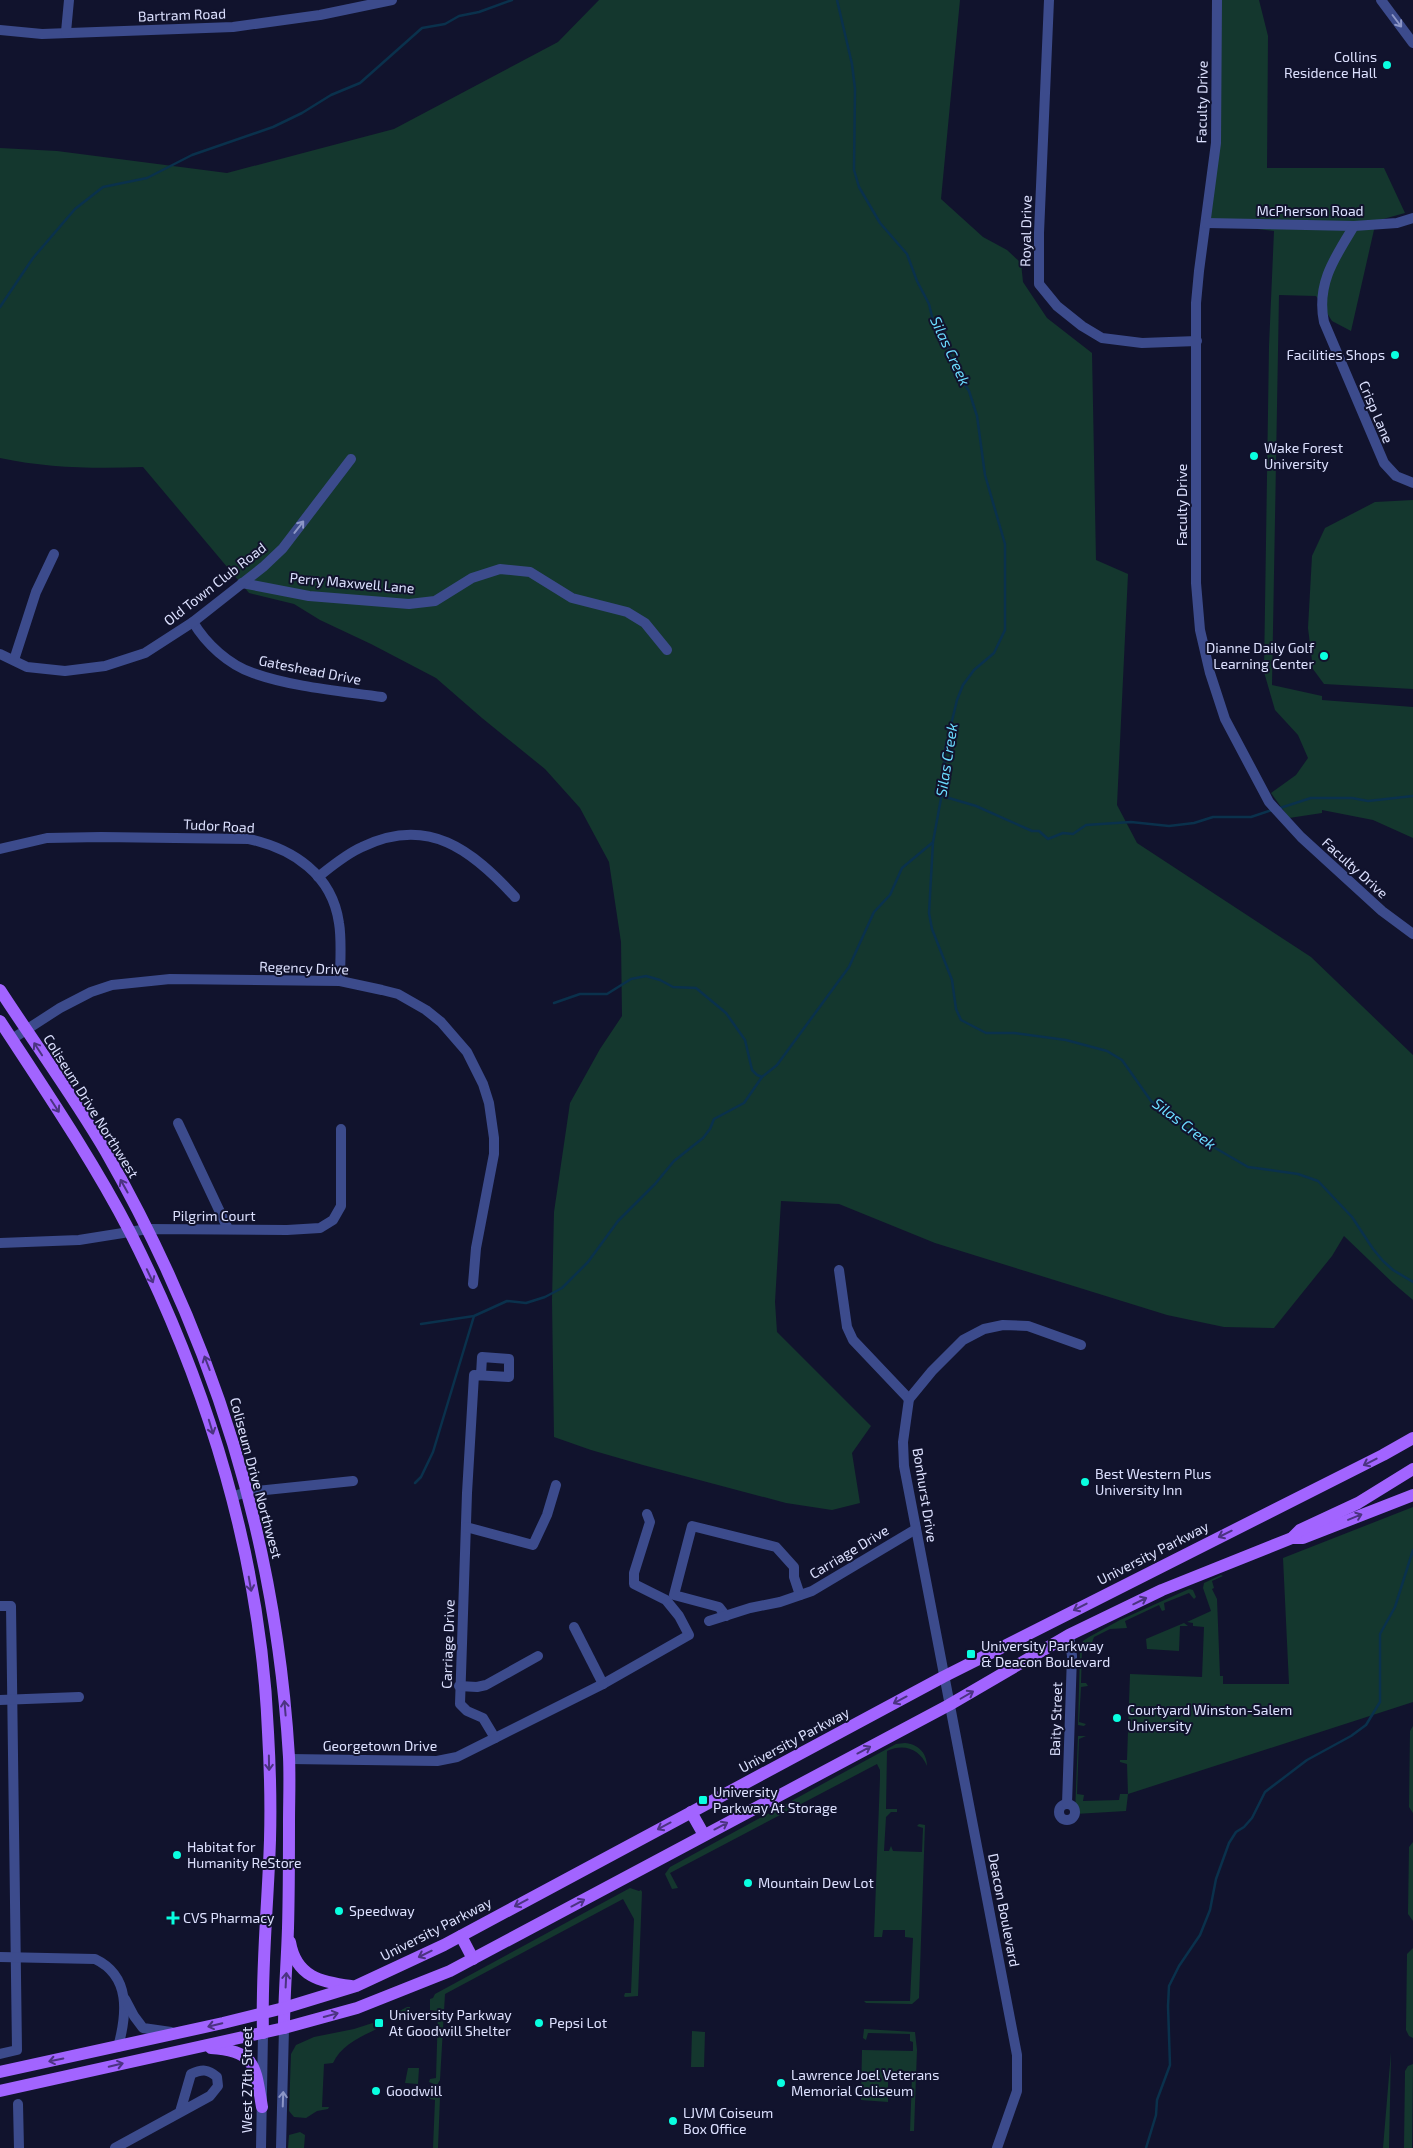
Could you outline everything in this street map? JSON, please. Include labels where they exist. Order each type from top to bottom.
[{"type":"main road","name":"Coliseum Drive Northwest","points":[[0,990],[104,1150],[148,1229],[187,1312],[207,1363],[227,1418],[248,1492],[263,1556],[276,1628],[289,1759],[288,1932],[284,2028]]},
{"type":"main road","name":"Coliseum Drive Northwest","points":[[0,1021],[89,1160],[130,1232],[171,1320],[190,1369],[210,1424],[231,1497],[246,1560],[258,1630],[268,1732],[270,1840],[262,2013]]},
{"type":"main road","name":"University Parkway","points":[[0,2072],[180,2034],[284,2008],[356,1986],[460,1936],[943,1677],[1384,1455],[1413,1438]]},
{"type":"main road","points":[[1292,1538],[1300,1530],[1358,1503],[1413,1469]]},
{"type":"main road","points":[[0,2092],[284,2028],[357,2008],[450,1972],[949,1705],[1069,1635],[1162,1590],[1292,1538],[1303,1538],[1413,1495]]},
{"type":"main road","points":[[691,1812],[704,1835]]},
{"type":"main road","points":[[267,1886],[288,1889]]},
{"type":"main road","points":[[288,1932],[291,1951],[297,1961],[310,1975],[324,1983],[356,1986]]},
{"type":"main road","points":[[460,1936],[473,1959]]},
{"type":"main road","name":"West 27th Street","points":[[262,2013],[263,2033]]},
{"type":"main road","points":[[196,2047],[233,2050],[249,2060],[256,2075],[262,2107]]},
{"type":"street","points":[[66,32],[69,0]]},
{"type":"street","name":"Bartram Road","points":[[0,30],[42,34],[233,27],[323,15],[392,0]]},
{"type":"street","name":"Royal Drive","points":[[1049,0],[1038,233],[1040,284],[1057,306],[1082,326],[1102,338],[1142,343],[1197,342]]},
{"type":"street","name":"Faculty Drive","points":[[1217,0],[1216,143],[1198,271],[1196,303],[1196,584],[1200,630],[1210,672],[1225,719],[1269,802],[1301,838],[1382,911],[1413,934]]},
{"type":"street","points":[[1381,0],[1413,43]]},
{"type":"street","name":"McPherson Road","points":[[1206,223],[1354,226],[1397,223],[1413,218]]},
{"type":"street","name":"Crisp Lane","points":[[1354,226],[1327,271],[1322,309],[1324,322],[1384,463],[1396,476],[1413,483]]},
{"type":"street","name":"Old Town Club Road","points":[[0,654],[27,667],[65,671],[105,666],[145,653],[193,622],[283,548],[351,459]]},
{"type":"street","points":[[14,660],[36,592],[54,554]]},
{"type":"street","name":"Perry Maxwell Lane","points":[[242,583],[309,596],[409,604],[435,601],[472,578],[500,569],[530,572],[572,598],[627,612],[645,623],[667,650]]},
{"type":"street","name":"Gateshead Drive","points":[[193,622],[201,636],[212,647],[252,673],[318,687],[382,697]]},
{"type":"street","points":[[318,877],[347,856],[368,844],[387,837],[414,836],[450,842],[460,848],[495,875],[515,897]]},
{"type":"street","name":"Tudor Road","points":[[0,850],[47,838],[249,839],[272,844],[297,857],[318,877],[332,898],[338,913],[340,981]]},
{"type":"street","name":"Regency Drive","points":[[12,1039],[68,1004],[91,992],[112,985],[170,979],[340,981],[398,994],[426,1010],[455,1036],[467,1052],[484,1084],[492,1118],[494,1154],[476,1248],[473,1284]]},
{"type":"street","points":[[178,1123],[228,1229]]},
{"type":"street","name":"Pilgrim Court","points":[[0,1243],[79,1240],[148,1229],[311,1229],[327,1225],[333,1220],[341,1206],[341,1130]]},
{"type":"street","points":[[839,1270],[847,1327],[854,1340],[910,1399],[954,1348],[973,1334],[984,1329],[1003,1325],[1028,1326],[1081,1345]]},
{"type":"street","name":"Carriage Drive","points":[[478,1375],[466,1527],[459,1686],[460,1704],[467,1711],[483,1718],[495,1738]]},
{"type":"street","name":"Bonhurst Drive","points":[[910,1399],[903,1450],[904,1466],[943,1677]]},
{"type":"street","points":[[231,1497],[248,1492],[353,1481]]},
{"type":"street","points":[[466,1527],[533,1546],[548,1515],[556,1485]]},
{"type":"street","points":[[495,1738],[603,1684],[689,1635],[679,1616],[666,1600],[634,1584],[634,1573],[650,1522],[647,1514]]},
{"type":"street","points":[[726,1616],[719,1607],[674,1595],[692,1526],[776,1547],[794,1566],[794,1576],[800,1595]]},
{"type":"street","name":"Carriage Drive","points":[[709,1621],[750,1608],[780,1602],[812,1591],[916,1529]]},
{"type":"street","points":[[0,1606],[11,1606],[17,1957],[17,2050],[0,2054]]},
{"type":"street","points":[[574,1627],[603,1684]]},
{"type":"street","name":"Baity Street","points":[[1067,1804],[1072,1656],[1069,1635]]},
{"type":"street","points":[[459,1686],[477,1687],[486,1685],[538,1656]]},
{"type":"street","name":"Deacon Boulevard","points":[[943,1677],[1017,2055],[1017,2091],[997,2148]]},
{"type":"street","points":[[0,1700],[79,1697]]},
{"type":"street","points":[[268,1732],[286,1730]]},
{"type":"street","name":"Georgetown Drive","points":[[289,1759],[437,1762],[457,1757],[495,1738]]},
{"type":"street","points":[[0,1957],[95,1959],[109,1966],[115,1974],[134,2016],[143,2028],[180,2034]]},
{"type":"street","points":[[118,2046],[124,2026],[123,1994]]},
{"type":"street","points":[[281,2148],[284,2028]]},
{"type":"street","name":"West 27th Street","points":[[262,2148],[263,2033]]},
{"type":"street","points":[[18,2104],[18,2148]]},
{"type":"street","points":[[115,2148],[180,2112]]},
{"type":"green space","points":[[599,0],[960,0],[941,199],[983,237],[1007,250],[1021,263],[1023,282],[1047,318],[1092,353],[1096,560],[1128,574],[1117,805],[1137,843],[1311,957],[1413,1055],[1413,1300],[1344,1236],[1332,1256],[1274,1328],[1224,1327],[1167,1315],[935,1243],[839,1204],[781,1201],[775,1302],[777,1332],[871,1426],[852,1453],[860,1503],[832,1510],[786,1503],[643,1465],[554,1437],[552,1300],[554,1212],[570,1103],[600,1049],[622,1016],[621,942],[609,862],[580,808],[545,769],[436,678],[320,620],[294,604],[249,593],[143,467],[71,467],[35,464],[0,458],[0,148],[57,151],[227,173],[394,129],[558,42]]},
{"type":"green space","points":[[1217,0],[1259,0],[1268,36],[1267,168],[1384,168],[1405,213],[1376,221],[1351,331],[1332,321],[1316,296],[1279,295],[1272,685],[1322,696],[1322,700],[1413,707],[1413,838],[1373,820],[1322,810],[1322,813],[1289,818],[1271,793],[1296,775],[1308,758],[1298,735],[1275,710],[1264,672],[1269,346],[1274,231],[1206,223],[1216,143]]},
{"type":"green space","points":[[1413,500],[1413,689],[1324,684],[1313,669],[1308,628],[1312,556],[1325,528],[1375,502]]},
{"type":"green space","points":[[1413,1507],[1413,1702],[1128,1794],[1127,1764],[1120,1762],[1120,1760],[1127,1760],[1130,1674],[1202,1677],[1204,1627],[1193,1626],[1193,1623],[1187,1622],[1211,1611],[1203,1588],[1204,1583],[1221,1575],[1223,1576],[1212,1581],[1214,1588],[1212,1589],[1217,1599],[1220,1676],[1223,1676],[1223,1684],[1289,1684],[1283,1558]]},
{"type":"green space","points":[[1189,1589],[1193,1590],[1196,1597],[1194,1599],[1189,1593],[1164,1603],[1165,1610],[1162,1611],[1159,1605],[1125,1621],[1127,1628],[1110,1629],[1094,1637],[1089,1651],[1082,1651],[1081,1683],[1086,1683],[1088,1686],[1081,1687],[1079,1722],[1086,1724],[1084,1726],[1078,1725],[1080,1651],[1083,1641],[1120,1620]]},
{"type":"green space","points":[[1184,1623],[1188,1626],[1180,1626],[1179,1651],[1147,1649],[1146,1639]]},
{"type":"green space","points":[[1413,1726],[1413,1813],[1409,1807],[1410,1731]]},
{"type":"green space","points":[[1078,1736],[1086,1736],[1079,1739],[1077,1794],[1084,1795],[1083,1801],[1119,1800],[1120,1794],[1128,1794],[1126,1811],[1075,1814]]},
{"type":"green space","points":[[896,1744],[914,1745],[921,1750],[927,1761],[927,1766],[920,1755],[911,1749],[899,1748],[887,1751],[886,1809],[897,1809],[897,1812],[891,1812],[886,1817],[884,1851],[889,1851],[891,1846],[893,1851],[922,1852],[923,1828],[917,1826],[919,1824],[925,1825],[919,1998],[912,2004],[866,2003],[864,2001],[910,2001],[913,1938],[905,1937],[905,1930],[883,1930],[882,1937],[874,1937],[880,1778],[880,1770],[877,1764],[670,1873],[678,1888],[672,1889],[665,1874],[670,1867]]},
{"type":"green space","points":[[1413,1842],[1413,1921],[1408,1914],[1409,1847]]},
{"type":"green space","points":[[630,1888],[641,1890],[642,1892],[638,1996],[624,1996],[625,1993],[631,1993],[634,1919],[623,1899],[445,1994],[440,2080],[437,2085],[429,2082],[430,2079],[436,2078],[438,2011],[430,2010],[430,1999],[435,1994]]},
{"type":"green space","points":[[1413,1948],[1413,2038],[1409,2036],[1406,2030],[1407,1954]]},
{"type":"green space","points":[[410,2007],[410,2018],[394,2022],[394,2014]]},
{"type":"green space","points":[[385,2019],[385,2025],[363,2036],[342,2050],[333,2063],[324,2064],[322,2107],[329,2107],[328,2109],[317,2111],[306,2118],[294,2117],[289,2111],[291,2054],[296,2045],[314,2037],[354,2029]]},
{"type":"green space","points":[[864,2029],[915,2032],[917,2050],[914,2131],[910,2131],[912,2077],[905,2076],[905,2071],[897,2070],[896,2076],[888,2076],[888,2102],[861,2100],[862,2050],[913,2051],[913,2042],[910,2041],[910,2034],[868,2033],[866,2040],[863,2038]]},
{"type":"green space","points":[[692,2031],[705,2032],[704,2067],[691,2067]]},
{"type":"green space","points":[[1391,2052],[1389,2148],[1383,2148]]},
{"type":"green space","points":[[1413,2064],[1412,2148],[1404,2148],[1405,2071],[1408,2066]]},
{"type":"green space","points":[[408,2068],[419,2068],[418,2084],[405,2083]]},
{"type":"green space","points":[[429,2097],[440,2097],[438,2148],[433,2148],[435,2100]]},
{"type":"green space","points":[[300,2132],[305,2135],[304,2148],[288,2148],[289,2135]]},
{"type":"waterway","points":[[0,307],[33,258],[75,209],[103,187],[147,178],[192,155],[273,127],[302,113],[331,95],[360,83],[422,28],[445,24],[459,16],[479,12],[512,0]]},
{"type":"waterway","name":"Silas Creek","points":[[837,0],[852,64],[855,89],[854,170],[859,187],[880,223],[907,254],[917,281],[929,304],[934,325],[946,344],[958,374],[969,391],[977,416],[985,475],[1005,544],[1005,630],[994,653],[974,670],[963,685],[957,700],[945,750],[944,782],[933,842],[929,913],[932,929],[952,980],[956,1009],[961,1020],[986,1033],[1014,1033],[1066,1040],[1107,1051],[1122,1060],[1151,1101],[1210,1145],[1248,1167],[1298,1174],[1318,1181],[1352,1217],[1383,1261],[1393,1270],[1413,1282]]},
{"type":"waterway","points":[[942,796],[976,806],[1032,831],[1039,831],[1048,839],[1063,833],[1073,834],[1086,825],[1131,822],[1169,826],[1194,823],[1213,817],[1251,817],[1272,810]]},
{"type":"waterway","points":[[1280,808],[1311,798],[1352,798],[1368,801],[1413,796]]},
{"type":"waterway","points":[[421,1324],[474,1316],[507,1301],[526,1303],[545,1297],[562,1288],[588,1262],[618,1221],[655,1184],[674,1161],[703,1138],[710,1129],[714,1119],[744,1103],[762,1077],[777,1065],[849,967],[874,912],[890,895],[902,868],[932,843]]},
{"type":"waterway","points":[[554,1003],[580,994],[607,994],[631,979],[646,976],[660,980],[673,987],[696,988],[726,1013],[745,1040],[752,1070],[762,1077]]},
{"type":"waterway","points":[[415,1483],[421,1477],[433,1452],[474,1316]]},
{"type":"waterway","points":[[1146,2148],[1156,2115],[1157,2100],[1170,2065],[1169,1986],[1179,1966],[1200,1935],[1210,1910],[1216,1879],[1229,1843],[1236,1832],[1244,1827],[1252,1818],[1265,1792],[1307,1760],[1351,1736],[1366,1725],[1380,1702],[1380,1634],[1395,1607],[1413,1550]]},
{"type":"place","name":"Collins Residence Hall","points":[[1387,65]]},
{"type":"place","name":"Facilities Shops","points":[[1395,355]]},
{"type":"place","name":"Wake Forest University","points":[[1254,456]]},
{"type":"place","name":"Dianne Daily Golf Learning Center","points":[[1324,656]]},
{"type":"place","name":"Best Western Plus University Inn","points":[[1085,1482]]},
{"type":"place","name":"University Parkway & Deacon Boulevard","points":[[971,1654]]},
{"type":"place","name":"Courtyard Winston-Salem University","points":[[1117,1718]]},
{"type":"place","name":"University Parkway At Storage","points":[[703,1800]]},
{"type":"place","name":"Habitat for Humanity ReStore","points":[[177,1855]]},
{"type":"place","name":"Mountain Dew Lot","points":[[748,1883]]},
{"type":"place","name":"Speedway","points":[[339,1911]]},
{"type":"place","name":"CVS Pharmacy","points":[[173,1918]]},
{"type":"place","name":"University Parkway At Goodwill Shelter","points":[[379,2023]]},
{"type":"place","name":"Pepsi Lot","points":[[539,2023]]},
{"type":"place","name":"Lawrence Joel Veterans Memorial Coliseum","points":[[781,2083]]},
{"type":"place","name":"Goodwill","points":[[376,2091]]},
{"type":"place","name":"LJVM Coiseum Box Office","points":[[673,2121]]}]
